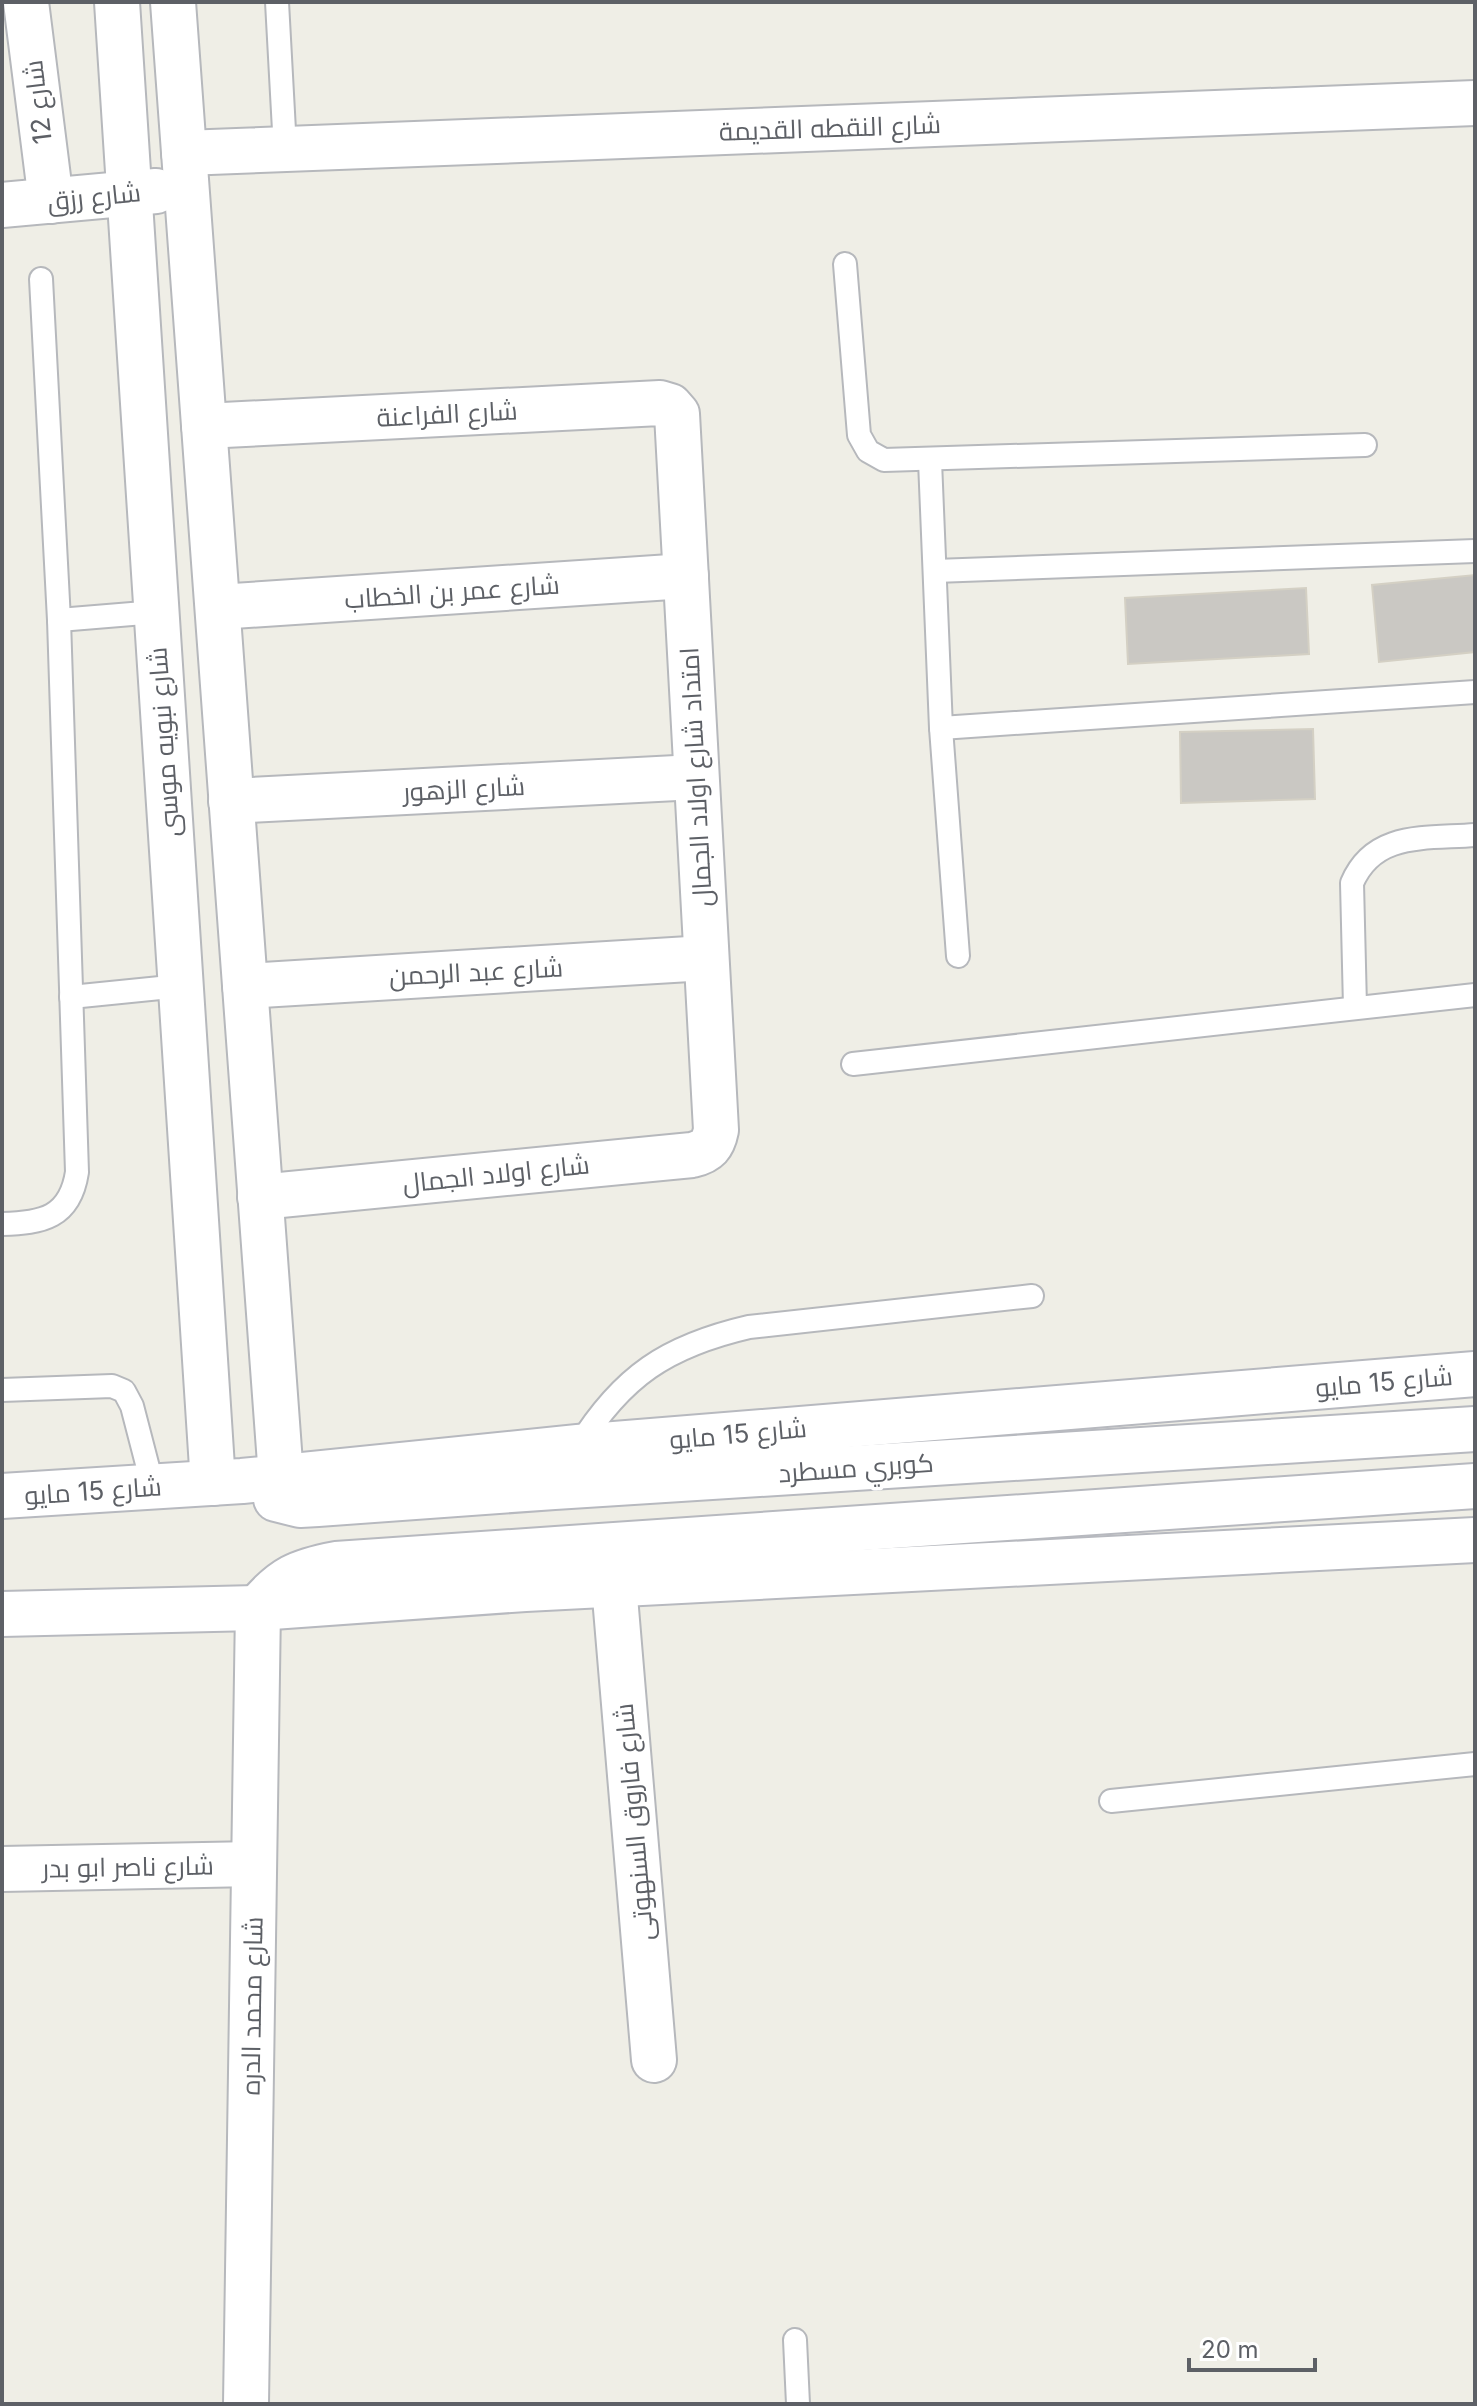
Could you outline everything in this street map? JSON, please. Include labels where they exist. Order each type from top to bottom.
[{"type":"street","name":"شارع 12","points":[[26,2],[51,201]]},
{"type":"street","name":"شارع نبويه موسى","points":[[117,2],[180,986],[245,1480]]},
{"type":"street","points":[[173,2],[260,1197],[245,1480]]},
{"type":"street","name":"شارع النقطه القديمة","points":[[186,170],[285,149],[1475,103]]},
{"type":"street","name":"شارع رزق","points":[[2,205],[129,194],[186,170]]},
{"type":"street","name":"شارع الفراعنة","points":[[204,426],[660,403],[670,406],[677,414],[677,424]]},
{"type":"street","name":"امتداد شارع اولاد الجمال","points":[[677,424],[716,1130]]},
{"type":"street","name":"شارع عمر بن الخطاب","points":[[218,607],[686,576]]},
{"type":"street","name":"شارع الزهور","points":[[231,801],[696,777]]},
{"type":"street","name":"شارع عبد الرحمن","points":[[245,986],[706,958]]},
{"type":"street","name":"شارع اولاد الجمال","points":[[260,1197],[692,1155],[705,1152],[714,1143],[716,1130]]},
{"type":"street","name":"شارع 15 مايو","points":[[2,1496],[245,1480],[578,1447],[1475,1374]]},
{"type":"street","name":"كوبري مسطرد","points":[[245,1480],[259,1493],[300,1505],[1475,1429]]},
{"type":"street","points":[[258,1608],[275,1587],[315,1568],[336,1564],[1475,1486]]},
{"type":"street","points":[[2,1614],[258,1608],[614,1585],[1475,1540]]},
{"type":"street","name":"شارع فاروق السنهوتى","points":[[614,1585],[654,2060]]},
{"type":"street","name":"شارع محمد الدره","points":[[246,2404],[258,1608]]},
{"type":"street","name":"شارع ناصر ابو بدر","points":[[2,1869],[254,1864]]},
{"type":"lane","points":[[277,2],[285,149]]},
{"type":"lane","points":[[845,264],[859,435],[862,444],[884,460],[930,461],[1365,445]]},
{"type":"lane","points":[[2,1224],[32,1223],[59,1211],[75,1186],[77,1172],[59,620],[41,279]]},
{"type":"lane","points":[[930,461],[941,728],[958,956]]},
{"type":"lane","points":[[935,571],[1475,551]]},
{"type":"lane","points":[[59,620],[156,612]]},
{"type":"lane","points":[[941,728],[1475,692]]},
{"type":"lane","points":[[1355,1007],[1352,883],[1358,869],[1379,848],[1394,843],[1475,835]]},
{"type":"lane","points":[[71,997],[180,986]]},
{"type":"lane","points":[[853,1064],[1475,995]]},
{"type":"lane","points":[[578,1447],[608,1403],[627,1384],[684,1346],[716,1335],[749,1327],[1032,1296]]},
{"type":"lane","points":[[2,1390],[112,1386],[124,1391],[132,1406],[153,1487]]},
{"type":"lane","points":[[1111,1801],[1475,1764]]},
{"type":"lane","points":[[795,2340],[798,2404]]},
{"type":"building","points":[[1475,575],[1475,652],[1379,662],[1372,585]]},
{"type":"building","points":[[1306,588],[1309,654],[1128,664],[1125,598]]},
{"type":"building","points":[[1313,729],[1315,799],[1181,803],[1180,732]]}]
